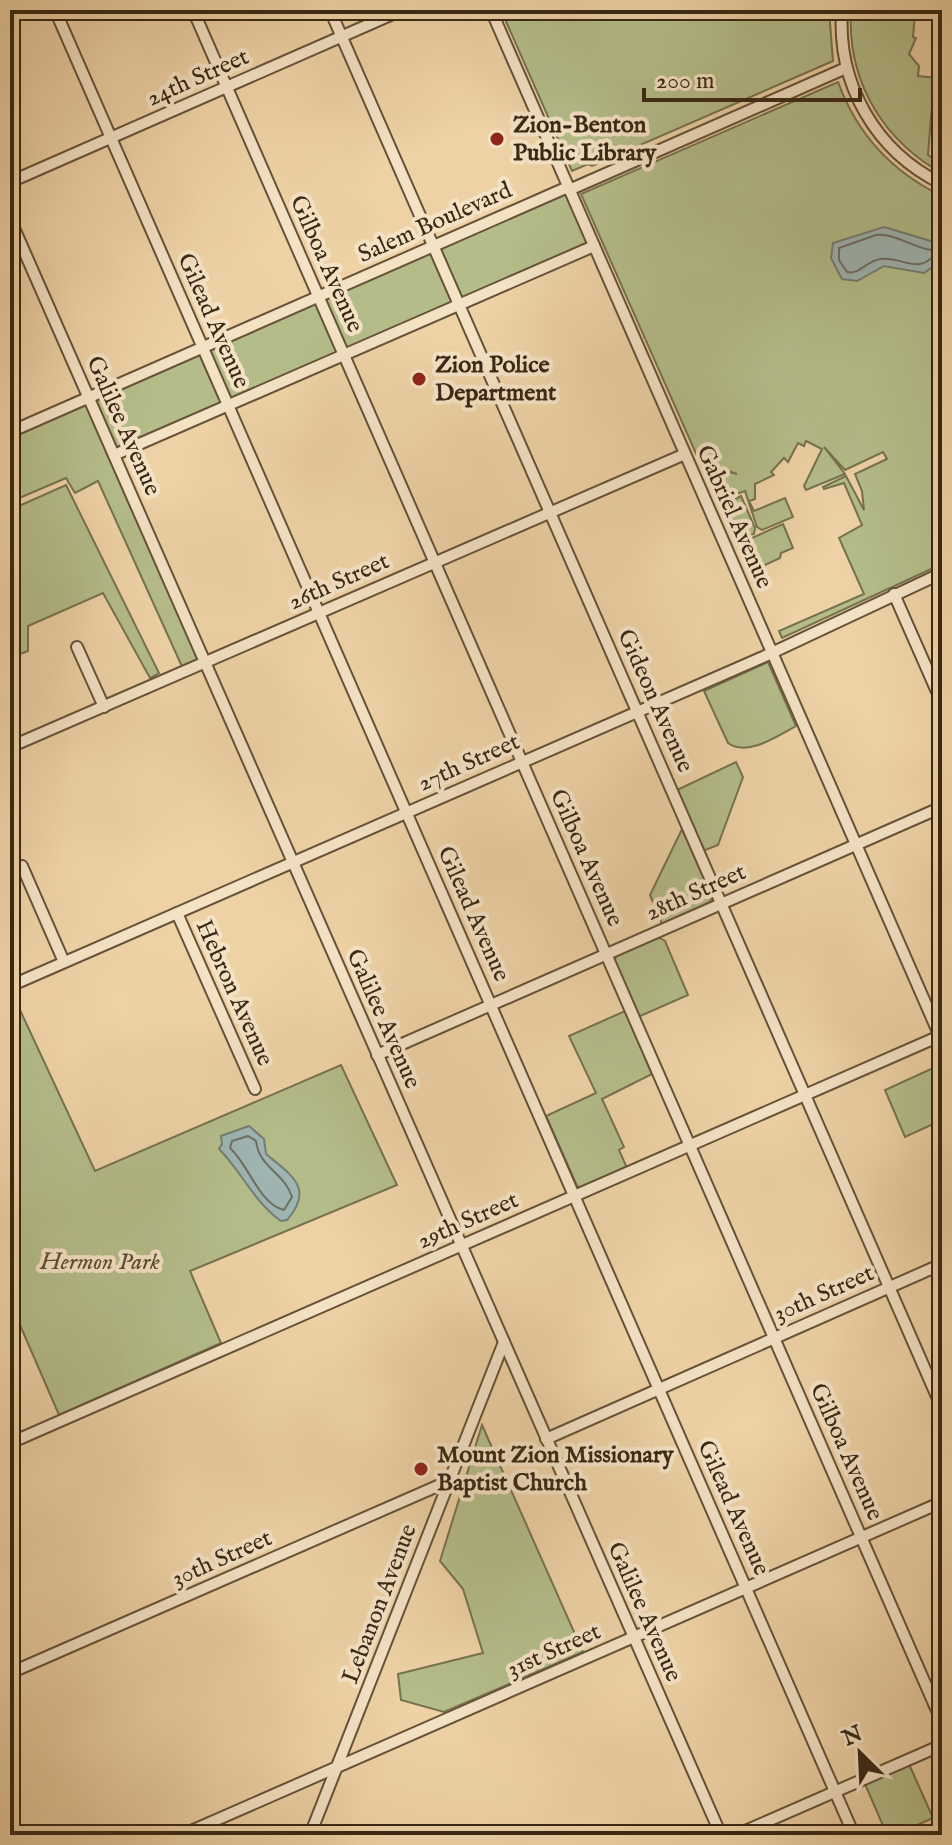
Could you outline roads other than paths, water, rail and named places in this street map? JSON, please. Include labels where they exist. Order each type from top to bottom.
[{"type":"street","name":"Gilead Avenue","points":[[55,10],[854,1835]]},
{"type":"street","name":"Gilboa Avenue","points":[[193,10],[942,1722]]},
{"type":"street","name":"Gideon Avenue","points":[[330,10],[942,1408]]},
{"type":"street","name":"24th Street","points":[[10,182],[402,10]]},
{"type":"street","name":"Gabriel Avenue","points":[[491,10],[941,1037]]},
{"type":"street","points":[[842,10],[846,68],[859,102],[880,135],[907,162],[942,184]]},
{"type":"street","name":"Salem Boulevard","points":[[10,432],[846,68]]},
{"type":"street","name":"Galilee Avenue","points":[[10,219],[721,1835]]},
{"type":"street","points":[[114,455],[594,246]]},
{"type":"street","name":"26th Street","points":[[10,747],[685,454]]},
{"type":"street","name":"27th Street","points":[[10,986],[772,653],[942,573]]},
{"type":"street","points":[[894,594],[942,703]]},
{"type":"street","points":[[77,647],[104,707]]},
{"type":"street","name":"28th Street","points":[[377,1055],[942,807]]},
{"type":"street","points":[[22,866],[64,962]]},
{"type":"street","name":"Hebron Avenue","points":[[177,913],[255,1089]]},
{"type":"street","name":"29th Street","points":[[10,1443],[941,1037]]},
{"type":"street","name":"30th Street","points":[[546,1439],[942,1264]]},
{"type":"street","name":"Lebanon Avenue","points":[[310,1835],[504,1342]]},
{"type":"street","name":"30th Street","points":[[10,1673],[449,1481]]},
{"type":"street","name":"31st Street","points":[[182,1835],[942,1502]]},
{"type":"street","points":[[736,1835],[942,1745]]},
{"type":"water","points":[[884,227],[934,242],[942,251],[940,262],[924,273],[884,266],[857,281],[842,279],[831,258],[833,243]]},
{"type":"water","points":[[249,1126],[264,1139],[266,1154],[296,1183],[299,1199],[287,1220],[281,1221],[263,1205],[219,1149],[221,1136]]},
{"type":"place","name":"Zion-Benton Public Library","points":[[497,139]]},
{"type":"place","name":"Zion Police Department","points":[[419,379]]},
{"type":"place","name":"Mount Zion Missionary Baptist Church","points":[[421,1469]]},
{"type":"park label","name":"Hermon Park","points":[[100,1262]]}]
